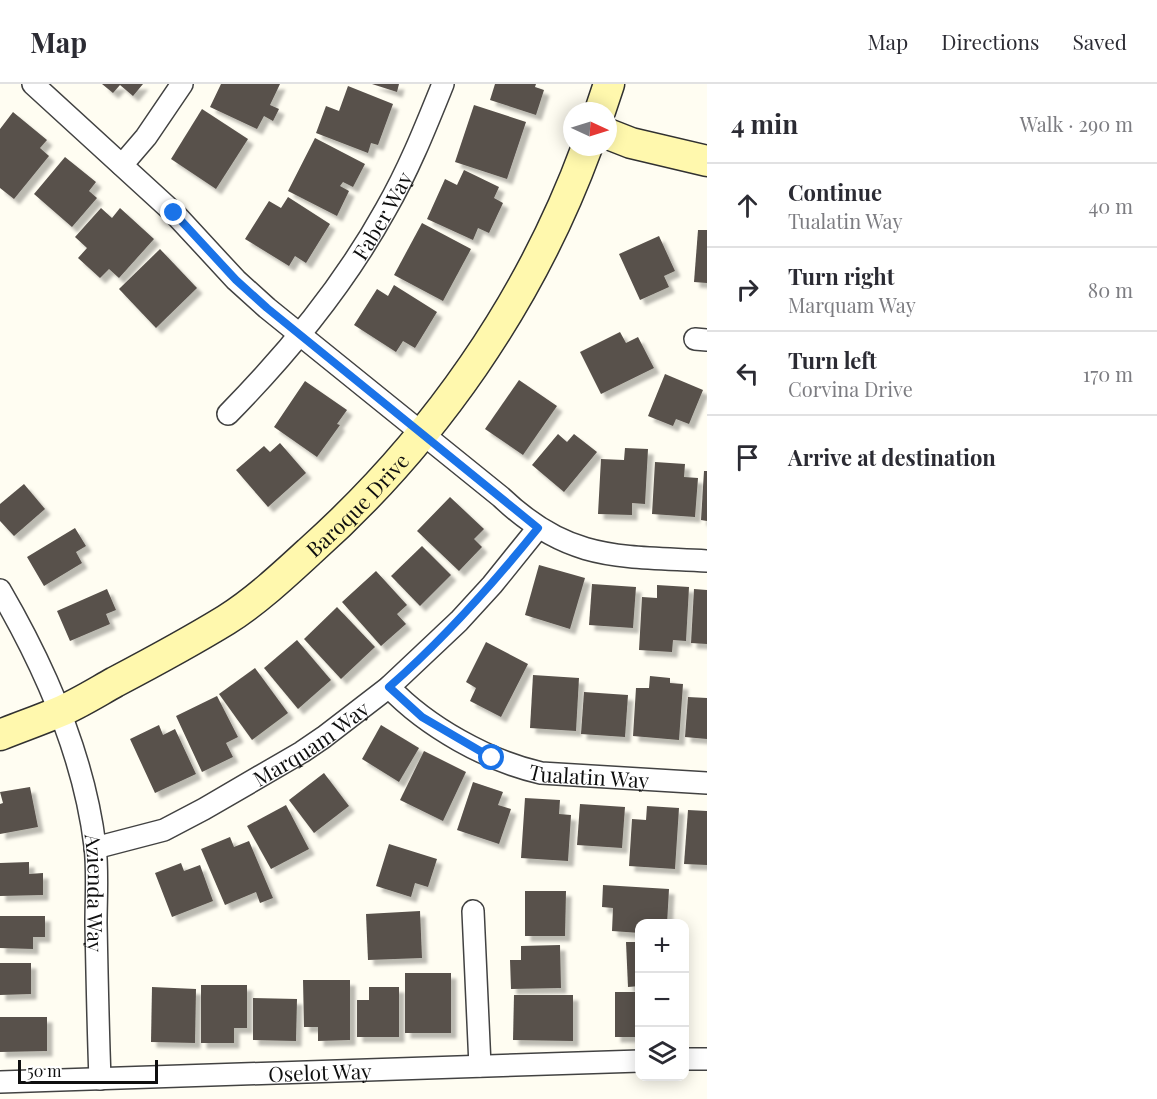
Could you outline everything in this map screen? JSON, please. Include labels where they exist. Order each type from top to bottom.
[{"type":"street","points":[[33,84],[174,213],[236,280],[300,336],[538,528],[579,548],[608,555],[707,561]]},
{"type":"street","points":[[122,165],[163,114],[182,84]]},
{"type":"street","name":"Faber Way","points":[[228,414],[300,336],[352,265],[387,208],[418,145],[443,84]]},
{"type":"street","points":[[603,102],[609,84]]},
{"type":"street","points":[[617,137],[707,161]]},
{"type":"street","name":"Baroque Drive","points":[[0,735],[60,712],[227,619],[286,573],[340,524],[392,471],[422,435],[461,384],[502,323],[562,209],[583,156]]},
{"type":"street","name":"Marquam Way","points":[[95,848],[165,830],[302,752],[389,687],[459,621],[492,585],[538,528]]},
{"type":"street","name":"Azienda Way","points":[[0,590],[19,624],[60,712],[89,808],[95,848],[99,1079]]},
{"type":"street","name":"Tualatin Way","points":[[389,687],[422,717],[492,758],[520,768],[541,773],[707,783]]},
{"type":"street","points":[[473,911],[480,1066]]},
{"type":"street","points":[[689,1059],[707,1059]]},
{"type":"street","name":"Oselot Way","points":[[0,1082],[635,1061]]},
{"type":"building","points":[[102,84],[143,84],[133,96],[120,85],[113,93]]},
{"type":"building","points":[[221,84],[280,84],[270,105],[279,109],[273,121],[264,116],[257,129],[210,107]]},
{"type":"building","points":[[372,84],[399,84],[397,92]]},
{"type":"building","points":[[495,84],[536,84],[535,87],[544,90],[536,115],[490,100]]},
{"type":"building","points":[[348,86],[393,104],[378,145],[371,143],[368,153],[316,133],[326,106],[339,111]]},
{"type":"building","points":[[474,105],[526,122],[507,179],[455,162]]},
{"type":"building","points":[[202,109],[248,139],[216,189],[171,159]]},
{"type":"building","points":[[13,112],[47,140],[40,148],[49,156],[14,199],[0,188],[0,129]]},
{"type":"building","points":[[315,138],[365,164],[353,187],[343,182],[340,186],[349,191],[337,216],[288,191]]},
{"type":"building","points":[[65,157],[96,182],[89,191],[97,198],[72,227],[34,194]]},
{"type":"building","points":[[464,170],[499,187],[494,198],[503,203],[489,233],[478,228],[473,240],[427,219],[445,179],[457,185]]},
{"type":"building","points":[[288,197],[330,224],[306,263],[295,256],[289,266],[245,239],[269,201],[281,208]]},
{"type":"building","points":[[101,208],[112,218],[120,208],[154,239],[119,278],[109,269],[100,278],[78,258],[87,248],[75,237]]},
{"type":"building","points":[[422,223],[471,249],[443,301],[394,275]]},
{"type":"building","points":[[698,230],[707,230],[707,283],[694,282]]},
{"type":"building","points":[[659,236],[675,271],[664,276],[669,287],[640,300],[619,254]]},
{"type":"building","points":[[160,249],[197,288],[156,328],[119,289]]},
{"type":"building","points":[[394,285],[437,312],[415,348],[403,341],[396,352],[354,325],[377,289],[388,296]]},
{"type":"building","points":[[620,332],[626,343],[638,337],[654,368],[601,394],[580,352]]},
{"type":"building","points":[[665,374],[703,390],[689,424],[676,419],[673,426],[648,416]]},
{"type":"building","points":[[519,380],[557,406],[523,455],[485,429]]},
{"type":"building","points":[[305,381],[347,410],[337,424],[340,425],[317,457],[274,427]]},
{"type":"building","points":[[558,434],[567,442],[574,434],[597,452],[564,492],[532,465]]},
{"type":"building","points":[[280,443],[306,473],[268,507],[236,470],[264,446],[270,452]]},
{"type":"building","points":[[625,448],[648,449],[645,504],[632,503],[632,515],[598,514],[601,459],[624,460]]},
{"type":"building","points":[[655,462],[685,464],[684,477],[698,478],[695,517],[652,514]]},
{"type":"building","points":[[704,471],[707,471],[707,521],[701,520]]},
{"type":"building","points":[[24,484],[45,509],[14,536],[0,521],[0,504]]},
{"type":"building","points":[[450,497],[484,529],[474,539],[482,547],[459,571],[417,531]]},
{"type":"building","points":[[75,528],[86,546],[76,552],[82,563],[44,586],[27,557]]},
{"type":"building","points":[[422,546],[451,575],[420,606],[391,576]]},
{"type":"building","points":[[539,565],[585,578],[570,629],[525,615]]},
{"type":"building","points":[[376,571],[407,605],[397,614],[406,624],[381,646],[342,602]]},
{"type":"building","points":[[592,584],[636,587],[633,628],[589,625]]},
{"type":"building","points":[[657,585],[689,587],[686,641],[673,640],[672,652],[639,650],[642,597],[657,598]]},
{"type":"building","points":[[107,589],[116,610],[106,614],[110,624],[70,641],[57,611]]},
{"type":"building","points":[[694,589],[707,590],[707,644],[691,643]]},
{"type":"building","points":[[337,607],[375,647],[341,679],[304,639]]},
{"type":"building","points":[[297,640],[331,680],[298,709],[264,668]]},
{"type":"building","points":[[486,642],[528,664],[501,717],[470,701],[476,688],[466,682]]},
{"type":"building","points":[[255,668],[288,713],[252,740],[219,694]]},
{"type":"building","points":[[533,675],[579,678],[576,731],[530,728]]},
{"type":"building","points":[[650,676],[670,678],[670,683],[683,684],[679,740],[633,736],[636,688],[649,688]]},
{"type":"building","points":[[584,692],[628,695],[625,737],[581,734]]},
{"type":"building","points":[[217,696],[238,737],[226,743],[233,757],[202,772],[176,716]]},
{"type":"building","points":[[688,697],[707,698],[707,739],[685,737]]},
{"type":"building","points":[[159,725],[163,735],[175,729],[196,774],[155,793],[130,739]]},
{"type":"building","points":[[381,725],[419,748],[399,782],[362,759]]},
{"type":"building","points":[[424,751],[466,772],[443,821],[400,800]]},
{"type":"building","points":[[324,773],[349,806],[314,833],[289,800]]},
{"type":"building","points":[[473,782],[503,792],[498,805],[511,809],[499,844],[457,830]]},
{"type":"building","points":[[30,787],[38,827],[0,834],[0,804],[3,803],[0,792]]},
{"type":"building","points":[[525,798],[560,800],[559,814],[571,815],[568,861],[521,858]]},
{"type":"building","points":[[580,804],[625,807],[622,848],[577,845]]},
{"type":"building","points":[[286,805],[309,849],[271,869],[247,826]]},
{"type":"building","points":[[647,806],[679,808],[675,869],[629,866],[632,819],[646,820]]},
{"type":"building","points":[[688,810],[707,811],[707,865],[684,864]]},
{"type":"building","points":[[230,837],[234,847],[249,841],[273,898],[260,903],[256,892],[225,905],[201,849]]},
{"type":"building","points":[[389,844],[437,859],[428,887],[415,883],[411,897],[376,886]]},
{"type":"building","points":[[29,862],[29,874],[43,873],[43,895],[0,896],[0,863]]},
{"type":"building","points":[[181,863],[184,871],[200,865],[213,901],[172,917],[155,873]]},
{"type":"building","points":[[603,885],[669,889],[667,919],[635,919],[635,933],[612,931],[613,908],[602,907]]},
{"type":"building","points":[[525,891],[566,891],[565,936],[525,936]]},
{"type":"building","points":[[420,911],[422,958],[368,960],[366,914]]},
{"type":"building","points":[[0,916],[45,916],[45,937],[33,937],[33,949],[0,948]]},
{"type":"building","points":[[626,942],[635,942],[635,986],[628,987]]},
{"type":"building","points":[[560,945],[561,988],[511,989],[510,960],[521,960],[521,946]]},
{"type":"building","points":[[0,963],[31,963],[31,994],[0,995]]},
{"type":"building","points":[[405,973],[451,973],[451,1033],[405,1033]]},
{"type":"building","points":[[303,980],[350,980],[350,1040],[318,1041],[318,1027],[304,1027]]},
{"type":"building","points":[[201,985],[247,985],[247,1028],[234,1028],[234,1043],[201,1043]]},
{"type":"building","points":[[152,987],[196,989],[195,1043],[151,1042]]},
{"type":"building","points":[[369,987],[399,987],[399,1037],[357,1037],[357,1000],[369,1000]]},
{"type":"building","points":[[615,992],[635,992],[635,1037],[615,1037]]},
{"type":"building","points":[[514,995],[573,995],[573,1041],[513,1040]]},
{"type":"building","points":[[253,998],[297,999],[296,1041],[253,1040]]},
{"type":"building","points":[[0,1017],[47,1017],[47,1051],[0,1052]]},
{"type":"route","points":[[174,213],[236,280],[267,308],[538,528],[492,585],[459,621],[389,687],[422,717],[492,758]]}]
